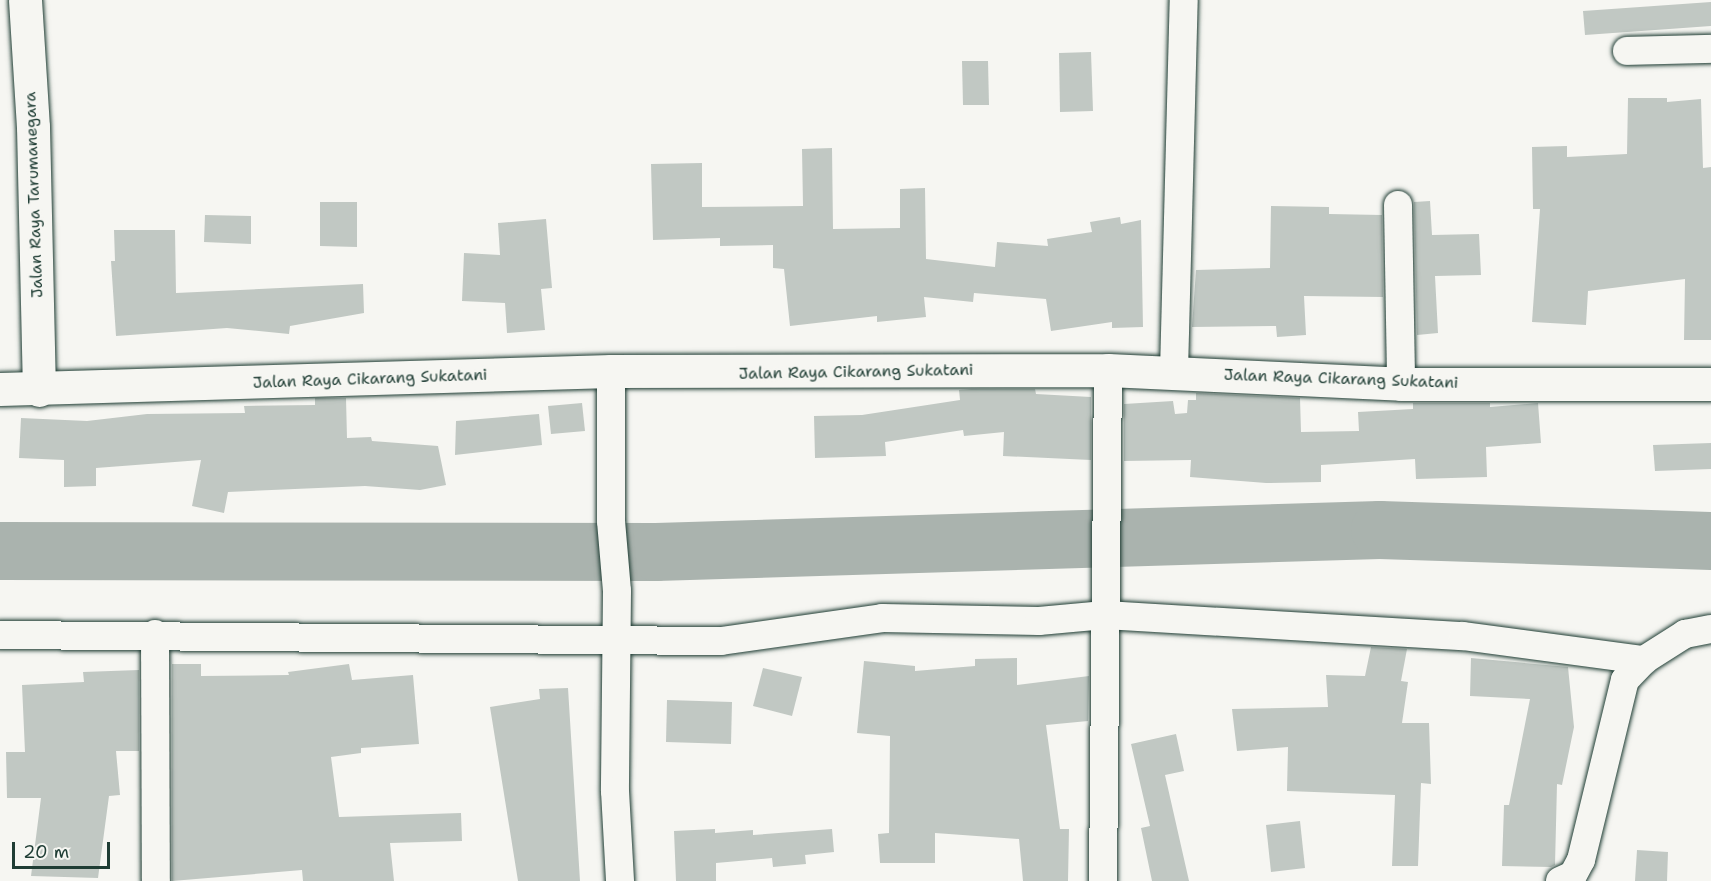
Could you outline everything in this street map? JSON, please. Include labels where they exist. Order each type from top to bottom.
[{"type":"main road","name":"Jalan Raya Tarumanegara","points":[[25,0],[33,127],[39,390]]},
{"type":"main road","name":"Jalan Raya Cikarang Sukatani","points":[[0,389],[39,390],[610,371],[1108,369],[1401,384],[1711,384]]},
{"type":"street","points":[[1174,371],[1184,0]]},
{"type":"street","points":[[1627,51],[1711,49]]},
{"type":"street","points":[[1398,205],[1401,384]]},
{"type":"street","points":[[1103,881],[1108,369]]},
{"type":"street","points":[[610,371],[611,521],[617,591],[615,791],[620,881]]},
{"type":"street","points":[[0,635],[155,634],[721,641],[882,618],[1038,621],[1105,610],[1463,636],[1644,660]]},
{"type":"street","points":[[1560,881],[1573,874],[1581,860],[1625,680],[1644,660],[1685,634],[1711,629]]},
{"type":"street","points":[[155,634],[156,881]]},
{"type":"building","points":[[1711,2],[1711,26],[1585,35],[1583,11]]},
{"type":"building","points":[[1091,52],[1093,111],[1060,112],[1059,53]]},
{"type":"building","points":[[962,61],[988,61],[989,105],[963,105]]},
{"type":"building","points":[[1628,98],[1667,98],[1667,102],[1701,99],[1703,168],[1711,167],[1711,340],[1684,340],[1685,279],[1588,291],[1586,325],[1532,322],[1540,209],[1533,209],[1532,147],[1567,146],[1567,157],[1627,154]]},
{"type":"building","points":[[832,148],[833,229],[900,228],[900,189],[925,188],[926,259],[995,267],[997,242],[1048,246],[1047,239],[1092,232],[1090,222],[1120,217],[1121,224],[1141,220],[1143,327],[1112,328],[1112,322],[1051,331],[1046,299],[974,293],[973,302],[924,297],[926,317],[877,322],[877,316],[790,326],[784,269],[773,268],[773,245],[720,246],[720,238],[653,240],[651,164],[702,163],[702,207],[803,206],[802,149]]},
{"type":"building","points":[[1430,201],[1432,235],[1479,234],[1481,275],[1435,276],[1438,333],[1417,335],[1414,202]]},
{"type":"building","points":[[320,202],[357,202],[357,247],[320,246]]},
{"type":"building","points":[[1271,206],[1329,207],[1329,214],[1382,215],[1383,297],[1304,296],[1306,335],[1277,337],[1276,326],[1192,327],[1196,270],[1270,268]]},
{"type":"building","points":[[205,215],[251,216],[251,244],[204,242]]},
{"type":"building","points":[[546,219],[552,288],[541,289],[545,330],[507,333],[505,303],[462,301],[464,253],[500,255],[498,223]]},
{"type":"building","points":[[114,230],[175,230],[176,293],[363,284],[364,313],[290,326],[289,334],[227,328],[116,336],[111,261],[115,261]]},
{"type":"building","points":[[1035,389],[1036,394],[1091,397],[1091,460],[1003,456],[1004,432],[964,436],[963,430],[885,442],[886,456],[815,458],[814,416],[862,415],[960,400],[959,390]]},
{"type":"building","points":[[1196,393],[1300,398],[1301,432],[1359,431],[1358,412],[1413,409],[1413,403],[1490,403],[1490,407],[1538,403],[1541,443],[1486,447],[1487,477],[1416,479],[1415,459],[1321,465],[1321,482],[1266,483],[1190,477],[1191,460],[1124,461],[1124,404],[1173,401],[1175,414],[1187,413],[1188,400],[1196,400]]},
{"type":"building","points":[[315,398],[346,398],[347,438],[371,437],[372,441],[438,446],[446,485],[420,490],[365,486],[228,492],[224,513],[192,506],[201,460],[96,468],[96,486],[64,487],[64,460],[19,458],[21,418],[87,421],[147,414],[245,413],[244,406],[315,405]]},
{"type":"building","points":[[582,403],[585,431],[551,434],[548,406]]},
{"type":"building","points":[[539,414],[542,445],[455,455],[456,421]]},
{"type":"building","points":[[1711,443],[1711,469],[1655,471],[1653,445]]},
{"type":"building","points":[[1371,647],[1407,649],[1401,681],[1408,682],[1402,723],[1429,723],[1431,784],[1421,783],[1418,866],[1392,866],[1395,795],[1287,791],[1288,747],[1237,751],[1232,709],[1328,707],[1326,675],[1365,676]]},
{"type":"building","points":[[1017,658],[1017,685],[1089,676],[1088,721],[1046,725],[1060,829],[1069,829],[1068,881],[1023,881],[1019,839],[935,833],[935,863],[880,863],[878,834],[889,833],[890,736],[857,733],[864,661],[915,666],[915,671],[975,666],[975,659]]},
{"type":"building","points":[[1471,658],[1568,667],[1574,727],[1562,785],[1557,784],[1555,865],[1551,867],[1502,866],[1504,805],[1509,805],[1530,699],[1470,696]]},
{"type":"building","points":[[172,664],[201,664],[201,676],[289,675],[288,672],[349,664],[352,680],[413,675],[419,744],[361,748],[361,753],[331,757],[339,817],[461,813],[462,841],[390,843],[394,881],[303,881],[302,870],[172,881]]},
{"type":"building","points":[[763,668],[802,677],[792,716],[753,706]]},
{"type":"building","points":[[139,670],[139,751],[116,751],[120,795],[109,796],[98,878],[31,876],[41,798],[7,798],[6,752],[25,752],[22,685],[84,682],[83,672]]},
{"type":"building","points":[[568,688],[580,881],[518,881],[490,707],[540,699],[539,689]]},
{"type":"building","points":[[667,700],[732,702],[731,744],[666,742]]},
{"type":"building","points":[[1176,734],[1184,771],[1165,775],[1189,881],[1152,881],[1141,828],[1150,826],[1131,744]]},
{"type":"building","points":[[1300,821],[1305,868],[1271,872],[1266,825]]},
{"type":"building","points":[[715,829],[715,833],[753,830],[753,835],[832,829],[834,852],[805,855],[806,864],[773,867],[772,858],[716,863],[716,881],[676,881],[674,831]]},
{"type":"building","points":[[1637,850],[1668,852],[1667,881],[1635,881]]},
{"type":"waterway","points":[[0,551],[656,552],[1380,530],[1711,541]]}]
